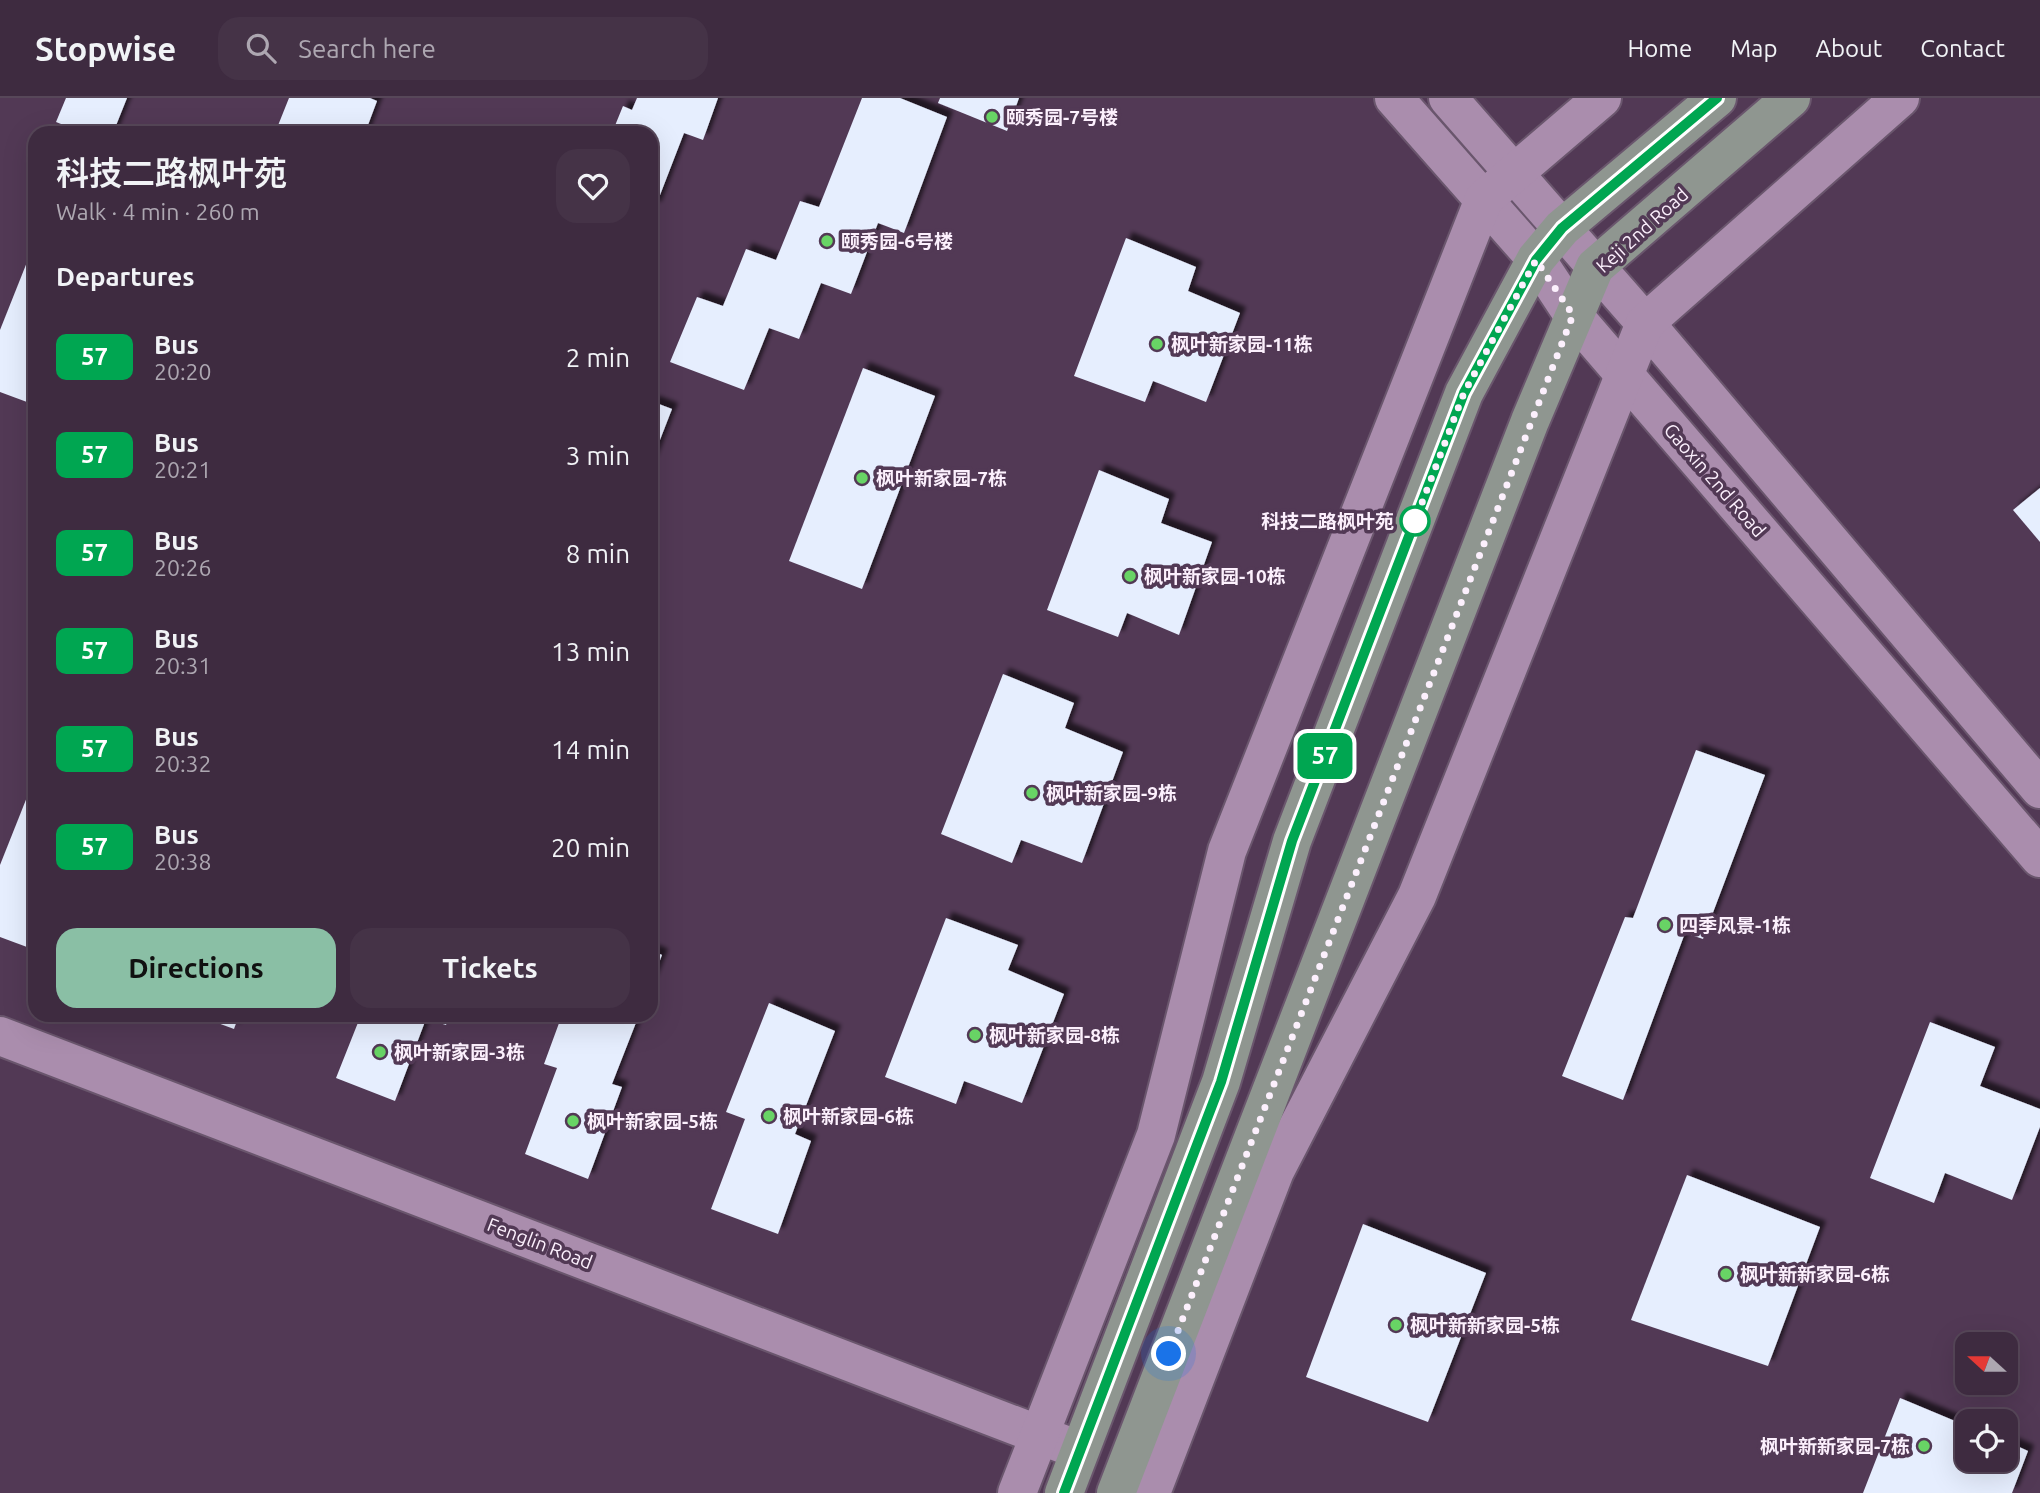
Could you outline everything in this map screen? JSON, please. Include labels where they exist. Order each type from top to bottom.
[{"type":"main road","points":[[1064,1493],[1221,1082],[1292,841],[1464,393],[1536,260],[1562,228],[1717,98]]},
{"type":"main road","name":"Keji 2nd Road","points":[[1116,1493],[1573,315],[1595,267],[1791,98]]},
{"type":"street","name":"Gaoxin 2nd Road","points":[[1394,98],[1536,260],[1573,315],[2040,858]]},
{"type":"street","points":[[1448,98],[1645,323],[2040,789]]},
{"type":"street","points":[[1017,1493],[1156,1135],[1227,851],[1484,199],[1602,98]]},
{"type":"street","points":[[1151,1493],[1275,1171],[1418,897],[1645,323],[1900,98]]},
{"type":"street","name":"Fenglin Road","points":[[0,1035],[1080,1450]]},
{"type":"building","points":[[66,98],[127,98],[116,126],[66,126],[56,122]]},
{"type":"building","points":[[289,98],[370,98],[377,101],[368,126],[278,126]]},
{"type":"building","points":[[637,98],[718,98],[703,140],[684,133],[658,200],[658,126],[615,126],[623,106],[632,110]]},
{"type":"building","name":"颐秀园-6号楼","points":[[862,98],[900,98],[947,117],[904,233],[878,223],[851,294],[821,283],[799,339],[769,328],[744,390],[670,362],[697,297],[723,306],[746,249],[776,260],[800,201],[819,207]]},
{"type":"building","name":"颐秀园-7号楼","points":[[940,98],[1019,98],[1007,131],[938,103]]},
{"type":"building","name":"枫叶新家园-11栋","points":[[1126,238],[1196,267],[1188,291],[1240,313],[1206,402],[1153,381],[1145,402],[1074,376]]},
{"type":"building","points":[[28,260],[28,402],[0,392],[0,330]]},
{"type":"building","name":"枫叶新家园-7栋","points":[[863,368],[935,396],[862,589],[789,561]]},
{"type":"building","points":[[658,404],[672,409],[658,445]]},
{"type":"building","name":"枫叶新家园-10栋","points":[[1099,470],[1169,499],[1161,523],[1212,542],[1179,635],[1127,613],[1118,637],[1047,610]]},
{"type":"building","points":[[2040,488],[2040,542],[2013,510]]},
{"type":"building","name":"枫叶新家园-9栋","points":[[1003,674],[1074,703],[1065,728],[1123,752],[1082,863],[1021,840],[1012,863],[941,834]]},
{"type":"building","name":"四季风景-1栋","points":[[1696,750],[1765,775],[1703,939],[1685,933],[1623,1100],[1562,1076],[1625,917],[1633,918]]},
{"type":"building","points":[[28,795],[28,947],[0,937],[0,865]]},
{"type":"building","name":"枫叶新家园-8栋","points":[[946,918],[1018,945],[1008,970],[1064,994],[1022,1103],[964,1081],[956,1104],[885,1077]]},
{"type":"building","name":"枫叶新家园-6栋","points":[[769,1003],[835,1031],[795,1134],[811,1141],[778,1234],[711,1209],[745,1119],[726,1112]]},
{"type":"building","points":[[215,1022],[236,1022],[234,1029]]},
{"type":"building","name":"枫叶新家园-3栋","points":[[358,1022],[425,1022],[395,1101],[336,1078]]},
{"type":"building","name":"枫叶新家园-5栋","points":[[559,1022],[636,1022],[612,1084],[622,1087],[588,1179],[525,1154],[557,1068],[544,1064]]},
{"type":"building","points":[[1930,1022],[1995,1047],[1980,1086],[2040,1109],[2040,1127],[2012,1200],[1945,1173],[1934,1203],[1870,1178]]},
{"type":"building","name":"枫叶新新家园-6栋","points":[[1687,1175],[1820,1227],[1768,1366],[1631,1320]]},
{"type":"building","name":"枫叶新新家园-5栋","points":[[1363,1224],[1486,1273],[1428,1422],[1306,1377]]},
{"type":"building","name":"枫叶新新家园-7栋","points":[[1900,1398],[1955,1421],[1955,1472],[2018,1472],[2018,1446],[2028,1451],[2012,1493],[1863,1493]]},
{"type":"bus line","name":"57","points":[[1064,1493],[1221,1082],[1292,841],[1464,393],[1536,260],[1562,228],[1717,98]]},
{"type":"place","name":"颐秀园-7号楼","points":[[992,117]]},
{"type":"place","name":"颐秀园-6号楼","points":[[827,241]]},
{"type":"place","name":"枫叶新家园-11栋","points":[[1157,344]]},
{"type":"place","name":"枫叶新家园-7栋","points":[[862,478]]},
{"type":"place","name":"科技二路枫叶苑","points":[[1415,521]]},
{"type":"place","name":"枫叶新家园-10栋","points":[[1130,576]]},
{"type":"place","name":"枫叶新家园-9栋","points":[[1032,793]]},
{"type":"place","name":"四季风景-1栋","points":[[1665,925]]},
{"type":"place","name":"枫叶新家园-8栋","points":[[975,1035]]},
{"type":"place","name":"枫叶新家园-3栋","points":[[380,1052]]},
{"type":"place","name":"枫叶新家园-6栋","points":[[769,1116]]},
{"type":"place","name":"枫叶新家园-5栋","points":[[573,1121]]},
{"type":"place","name":"枫叶新新家园-6栋","points":[[1726,1274]]},
{"type":"place","name":"枫叶新新家园-5栋","points":[[1396,1325]]},
{"type":"place","name":"枫叶新新家园-7栋","points":[[1924,1446]]},
{"type":"route","points":[[1169,1354],[1573,315],[1536,260],[1464,393],[1415,521]]}]
